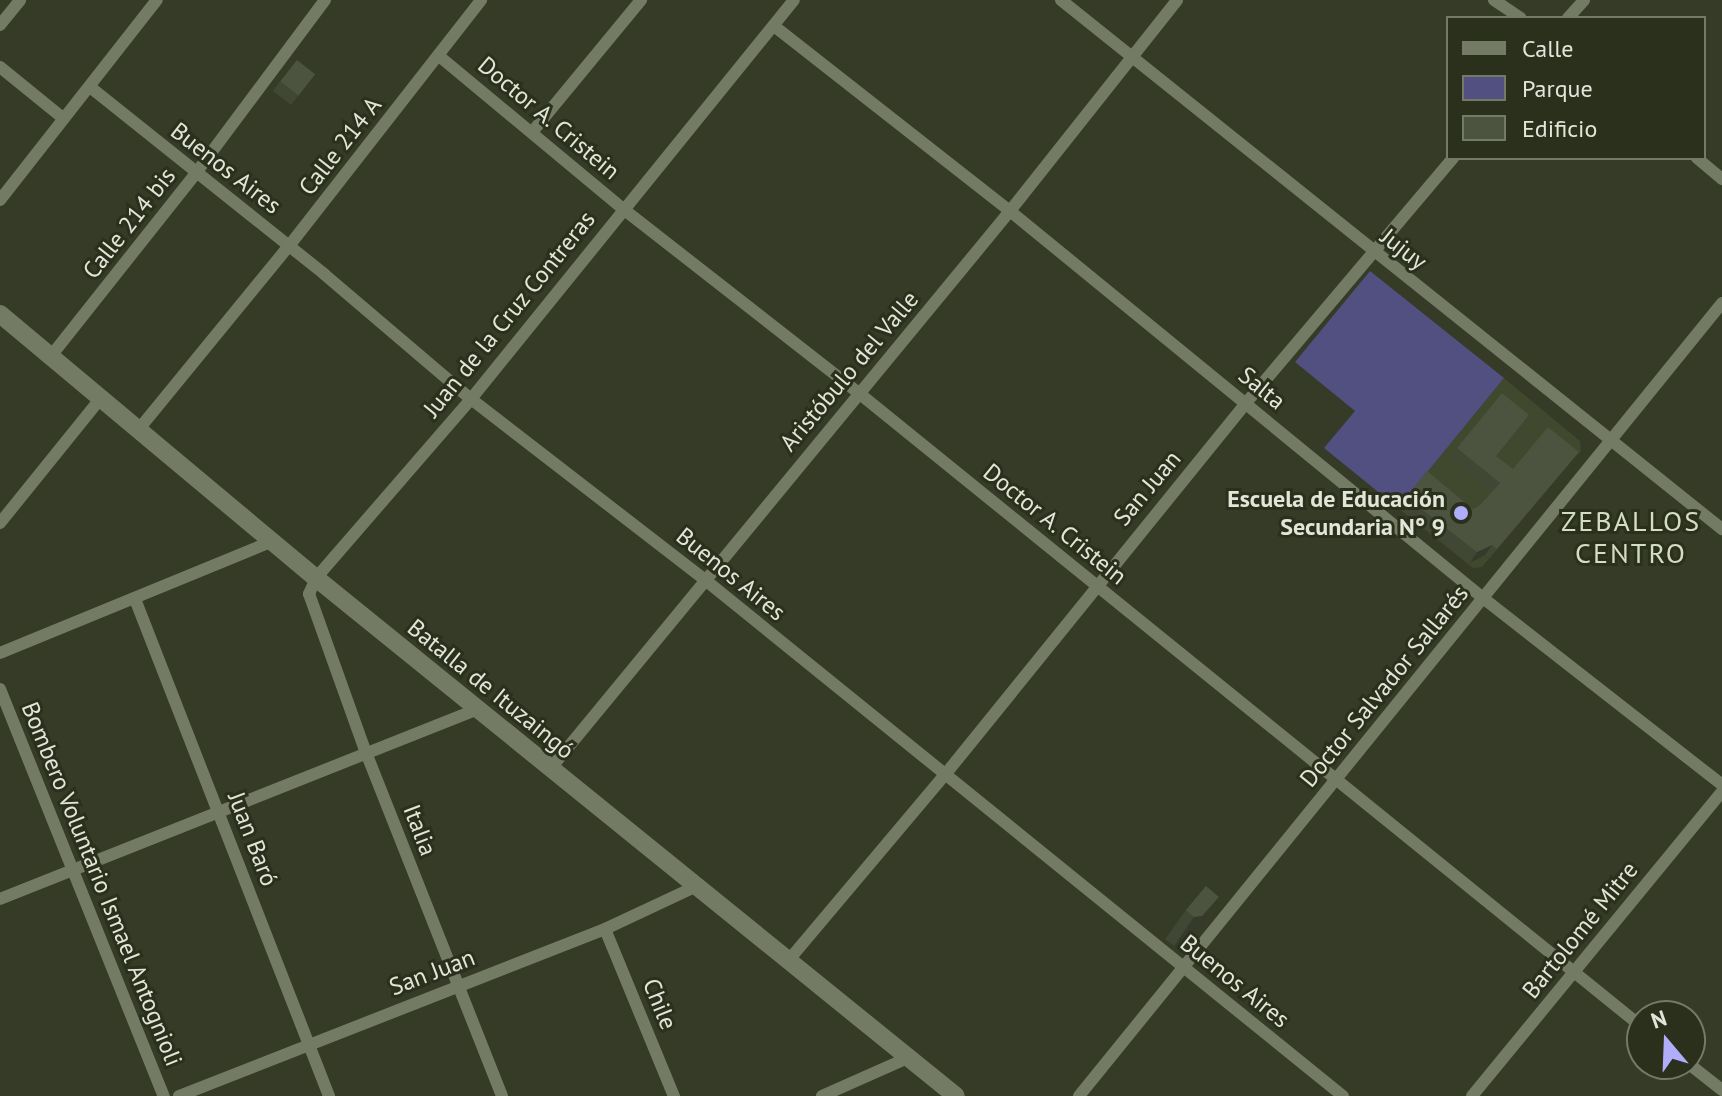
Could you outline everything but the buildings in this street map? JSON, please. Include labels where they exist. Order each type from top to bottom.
[{"type":"main road","name":"Batalla de Ituzaingó","points":[[0,314],[316,578],[956,1096]]},
{"type":"street","points":[[0,25],[20,0]]},
{"type":"street","points":[[0,200],[157,0]]},
{"type":"street","name":"Calle 214 bis","points":[[51,356],[196,173],[325,0]]},
{"type":"street","name":"Calle 214 A","points":[[139,429],[289,246],[481,0]]},
{"type":"street","points":[[533,131],[641,0]]},
{"type":"street","name":"Juan de la Cruz Contreras","points":[[316,578],[471,399],[622,208],[794,0]]},
{"type":"street","name":"Jujuy","points":[[1061,0],[1722,529]]},
{"type":"street","name":"Aristóbulo del Valle","points":[[551,768],[1010,211],[1177,0]]},
{"type":"street","points":[[1494,0],[1518,16]]},
{"type":"street","points":[[1570,16],[1584,0]]},
{"type":"street","name":"Salta","points":[[774,26],[1010,211],[1483,598],[1722,785]]},
{"type":"street","name":"Doctor A. Cristein","points":[[439,56],[622,208],[860,394],[1626,1014]]},
{"type":"street","points":[[0,67],[64,119]]},
{"type":"street","name":"Buenos Aires","points":[[90,87],[289,246],[471,399],[704,579],[1343,1096]]},
{"type":"street","name":"San Juan","points":[[788,961],[944,776],[1246,403],[1451,160]]},
{"type":"street","points":[[1699,160],[1722,179]]},
{"type":"street","name":"Doctor Salvador Sallarés","points":[[1079,1096],[1722,303]]},
{"type":"street","points":[[1711,316],[1722,325]]},
{"type":"street","points":[[0,523],[101,398]]},
{"type":"street","points":[[0,653],[273,541]]},
{"type":"street","name":"Italia","points":[[316,578],[309,594],[311,605],[502,1096]]},
{"type":"street","name":"Juan Baró","points":[[135,599],[329,1096]]},
{"type":"street","name":"Bombero Voluntario Ismael Antognioli","points":[[0,689],[164,1096]]},
{"type":"street","points":[[0,899],[478,709]]},
{"type":"street","name":"Bartolomé Mitre","points":[[1472,1096],[1722,792]]},
{"type":"street","name":"San Juan","points":[[179,1096],[605,929],[699,885]]},
{"type":"street","name":"Chile","points":[[605,929],[674,1096]]},
{"type":"street","points":[[822,1096],[839,1093],[910,1057]]},
{"type":"street","points":[[1706,1077],[1722,1090]]},
{"type":"shaded area","points":[[1504,378],[1580,441],[1581,451],[1482,567],[1473,568],[1398,508]]},
{"type":"green space","points":[[1370,271],[1504,378],[1398,508],[1324,448],[1355,411],[1295,362]]},
{"type":"place","name":"Escuela de Educación Secundaria N° 9","points":[[1461,513]]},
{"type":"district","name":"ZEBALLOS CENTRO","points":[[1631,537]]}]
